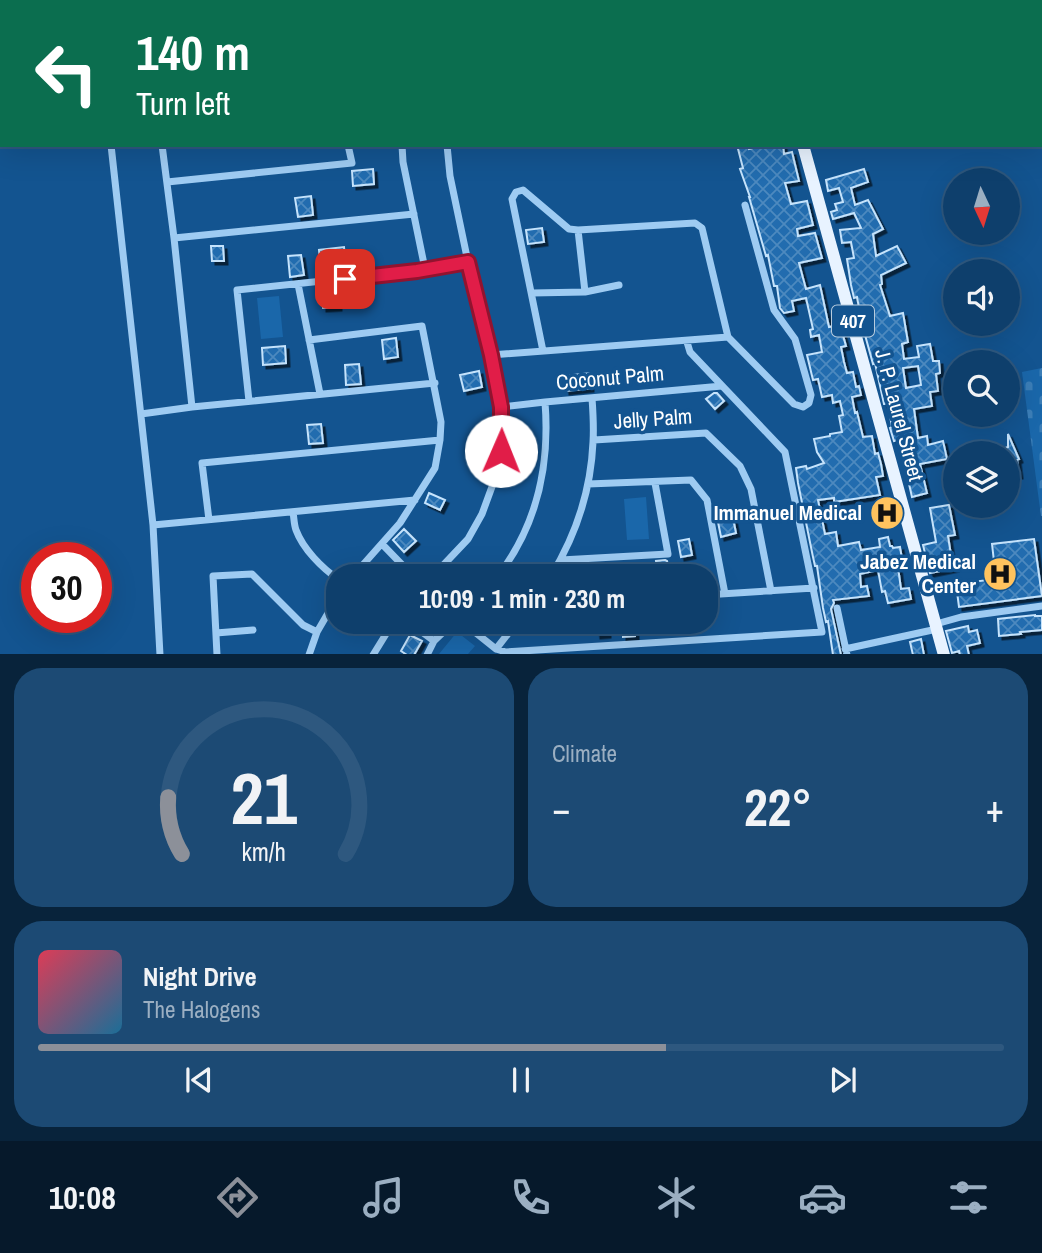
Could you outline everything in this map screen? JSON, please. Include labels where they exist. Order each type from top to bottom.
[{"type":"main road","name":"J. P. Laurel Street","points":[[804,147],[944,654]]},
{"type":"street","points":[[111,147],[153,525],[160,654]]},
{"type":"street","points":[[162,147],[192,407]]},
{"type":"street","points":[[167,182],[352,163],[348,147]]},
{"type":"street","points":[[402,147],[425,270]]},
{"type":"street","points":[[444,564],[468,539],[482,514],[501,451],[501,407],[450,176],[447,147]]},
{"type":"street","points":[[543,351],[512,199],[516,192],[523,190],[569,229],[695,223],[702,228],[728,337],[794,404],[803,407],[809,402],[811,395],[795,339],[774,310],[745,205]]},
{"type":"street","points":[[174,238],[414,214]]},
{"type":"street","points":[[578,230],[585,292]]},
{"type":"street","points":[[249,401],[237,290],[425,270],[468,262]]},
{"type":"street","points":[[298,284],[320,394]]},
{"type":"street","points":[[532,293],[585,292],[620,285]]},
{"type":"street","points":[[309,340],[422,326],[441,422],[435,468],[400,523],[364,564]]},
{"type":"street","points":[[491,355],[728,337]]},
{"type":"street","points":[[475,634],[495,649],[517,652],[822,632],[785,452],[690,352],[687,342]]},
{"type":"street","points":[[141,414],[435,383]]},
{"type":"street","name":"Coconut Palm","points":[[501,407],[722,386]]},
{"type":"street","points":[[558,564],[574,531],[588,484],[594,440],[592,398]]},
{"type":"street","points":[[506,564],[523,536],[540,488],[547,442],[545,401]]},
{"type":"street","name":"Jelly Palm","points":[[594,440],[706,433],[740,466],[751,489],[771,591]]},
{"type":"street","points":[[209,520],[202,463],[440,440]]},
{"type":"street","points":[[588,484],[691,480],[707,500],[725,594]]},
{"type":"street","points":[[561,560],[668,554],[655,483]]},
{"type":"street","points":[[153,525],[415,500]]},
{"type":"street","points":[[293,512],[296,530],[302,541],[326,571]]},
{"type":"street","points":[[382,544],[402,564]]},
{"type":"street","points":[[217,654],[212,576],[252,574],[303,625],[317,632]]},
{"type":"street","points":[[718,594],[814,588]]},
{"type":"street","points":[[837,608],[846,652],[961,617],[1042,606]]},
{"type":"street","points":[[309,654],[326,617]]},
{"type":"street","points":[[216,632],[253,630]]},
{"type":"street","points":[[373,654],[386,634]]},
{"type":"street","points":[[425,634],[435,641]]},
{"type":"street","points":[[427,654],[443,634]]},
{"type":"street","points":[[495,649],[507,634]]},
{"type":"green space","points":[[279,296],[283,337],[261,339],[257,298]]},
{"type":"green space","points":[[1042,368],[1042,516],[1041,516],[1022,372]]},
{"type":"green space","points":[[646,497],[649,539],[627,540],[624,499]]},
{"type":"green space","points":[[455,634],[460,634],[475,646],[468,654],[439,654]]},
{"type":"building","points":[[738,147],[783,147],[784,154],[792,152],[799,181],[785,183],[791,204],[807,201],[813,225],[797,229],[798,236],[815,233],[822,258],[799,263],[806,289],[820,285],[829,327],[840,325],[846,346],[841,347],[847,373],[853,372],[861,395],[852,397],[855,413],[857,412],[863,437],[872,436],[875,454],[878,453],[881,464],[883,476],[876,477],[880,495],[834,502],[834,498],[818,500],[825,534],[836,532],[838,546],[859,542],[861,550],[880,547],[879,539],[888,537],[890,546],[900,547],[902,559],[897,560],[901,589],[909,588],[911,599],[888,603],[885,591],[882,592],[878,570],[860,574],[861,587],[867,586],[869,596],[833,600],[831,609],[841,654],[833,654],[796,468],[806,466],[807,469],[824,463],[817,452],[814,439],[842,432],[839,416],[843,415],[840,401],[833,403],[832,395],[822,397],[818,379],[813,380],[807,355],[822,352],[819,335],[811,337],[810,330],[813,329],[806,298],[792,301],[794,311],[784,313],[780,308],[777,286],[774,286],[768,255],[766,256],[740,169],[743,168]]},
{"type":"building","points":[[373,169],[374,184],[353,186],[352,171]]},
{"type":"building","points":[[864,169],[868,182],[851,188],[855,205],[868,200],[883,229],[873,234],[876,256],[897,246],[906,263],[881,275],[880,285],[890,316],[903,313],[908,342],[902,344],[904,359],[919,357],[917,346],[930,344],[933,361],[939,361],[940,373],[936,374],[938,391],[930,392],[932,406],[914,409],[918,438],[927,436],[928,445],[943,441],[943,460],[920,464],[927,493],[912,497],[899,440],[894,441],[888,404],[884,404],[857,297],[854,298],[847,259],[854,258],[851,242],[842,243],[840,230],[861,228],[854,213],[833,219],[831,212],[837,210],[835,204],[843,202],[839,188],[828,191],[826,180]],"holes":[[[918,366],[921,385],[906,388],[903,368]]]},
{"type":"building","points":[[311,196],[313,215],[298,217],[295,198]]},
{"type":"building","points":[[542,228],[544,242],[528,244],[526,230]]},
{"type":"building","points":[[211,246],[223,246],[224,261],[212,261]]},
{"type":"building","points":[[344,247],[346,268],[321,271],[319,250]]},
{"type":"building","points":[[301,255],[304,275],[290,277],[288,256]]},
{"type":"building","points":[[337,291],[338,307],[323,308],[322,292]]},
{"type":"building","points":[[396,338],[398,357],[384,359],[382,340]]},
{"type":"building","points":[[285,346],[286,363],[263,365],[262,348]]},
{"type":"building","points":[[359,364],[361,384],[346,385],[345,365]]},
{"type":"building","points":[[479,371],[482,387],[464,391],[460,375]]},
{"type":"building","points":[[591,373],[590,388],[566,391],[564,376]]},
{"type":"building","points":[[714,393],[724,401],[715,409],[706,399]]},
{"type":"building","points":[[321,424],[323,443],[309,444],[307,425]]},
{"type":"building","points":[[429,493],[445,500],[440,510],[425,503]]},
{"type":"building","points":[[943,506],[943,518],[952,518],[955,535],[948,536],[955,568],[930,573],[923,545],[936,542],[930,508]]},
{"type":"building","points":[[733,518],[736,533],[721,537],[718,522]]},
{"type":"building","points":[[404,529],[416,541],[404,552],[393,540]]},
{"type":"building","points":[[689,539],[692,555],[681,557],[678,541]]},
{"type":"building","points":[[1034,539],[1042,596],[959,607],[956,584],[996,579],[992,544]]},
{"type":"building","points":[[665,560],[668,564],[656,564],[656,561]]},
{"type":"building","points":[[1042,616],[1042,630],[999,636],[998,619]]},
{"type":"building","points":[[968,626],[969,632],[977,630],[980,643],[967,646],[969,654],[960,654],[959,651],[952,653],[946,631]]},
{"type":"building","points":[[410,635],[422,641],[415,654],[401,651]]},
{"type":"building","points":[[921,639],[924,654],[913,654],[910,642]]},
{"type":"place","name":"Immanuel Medical","points":[[887,513]]},
{"type":"place","name":"Jabez Medical Center","points":[[1000,574]]},
{"type":"route","points":[[345,279],[468,262],[501,407],[501,451]]}]
